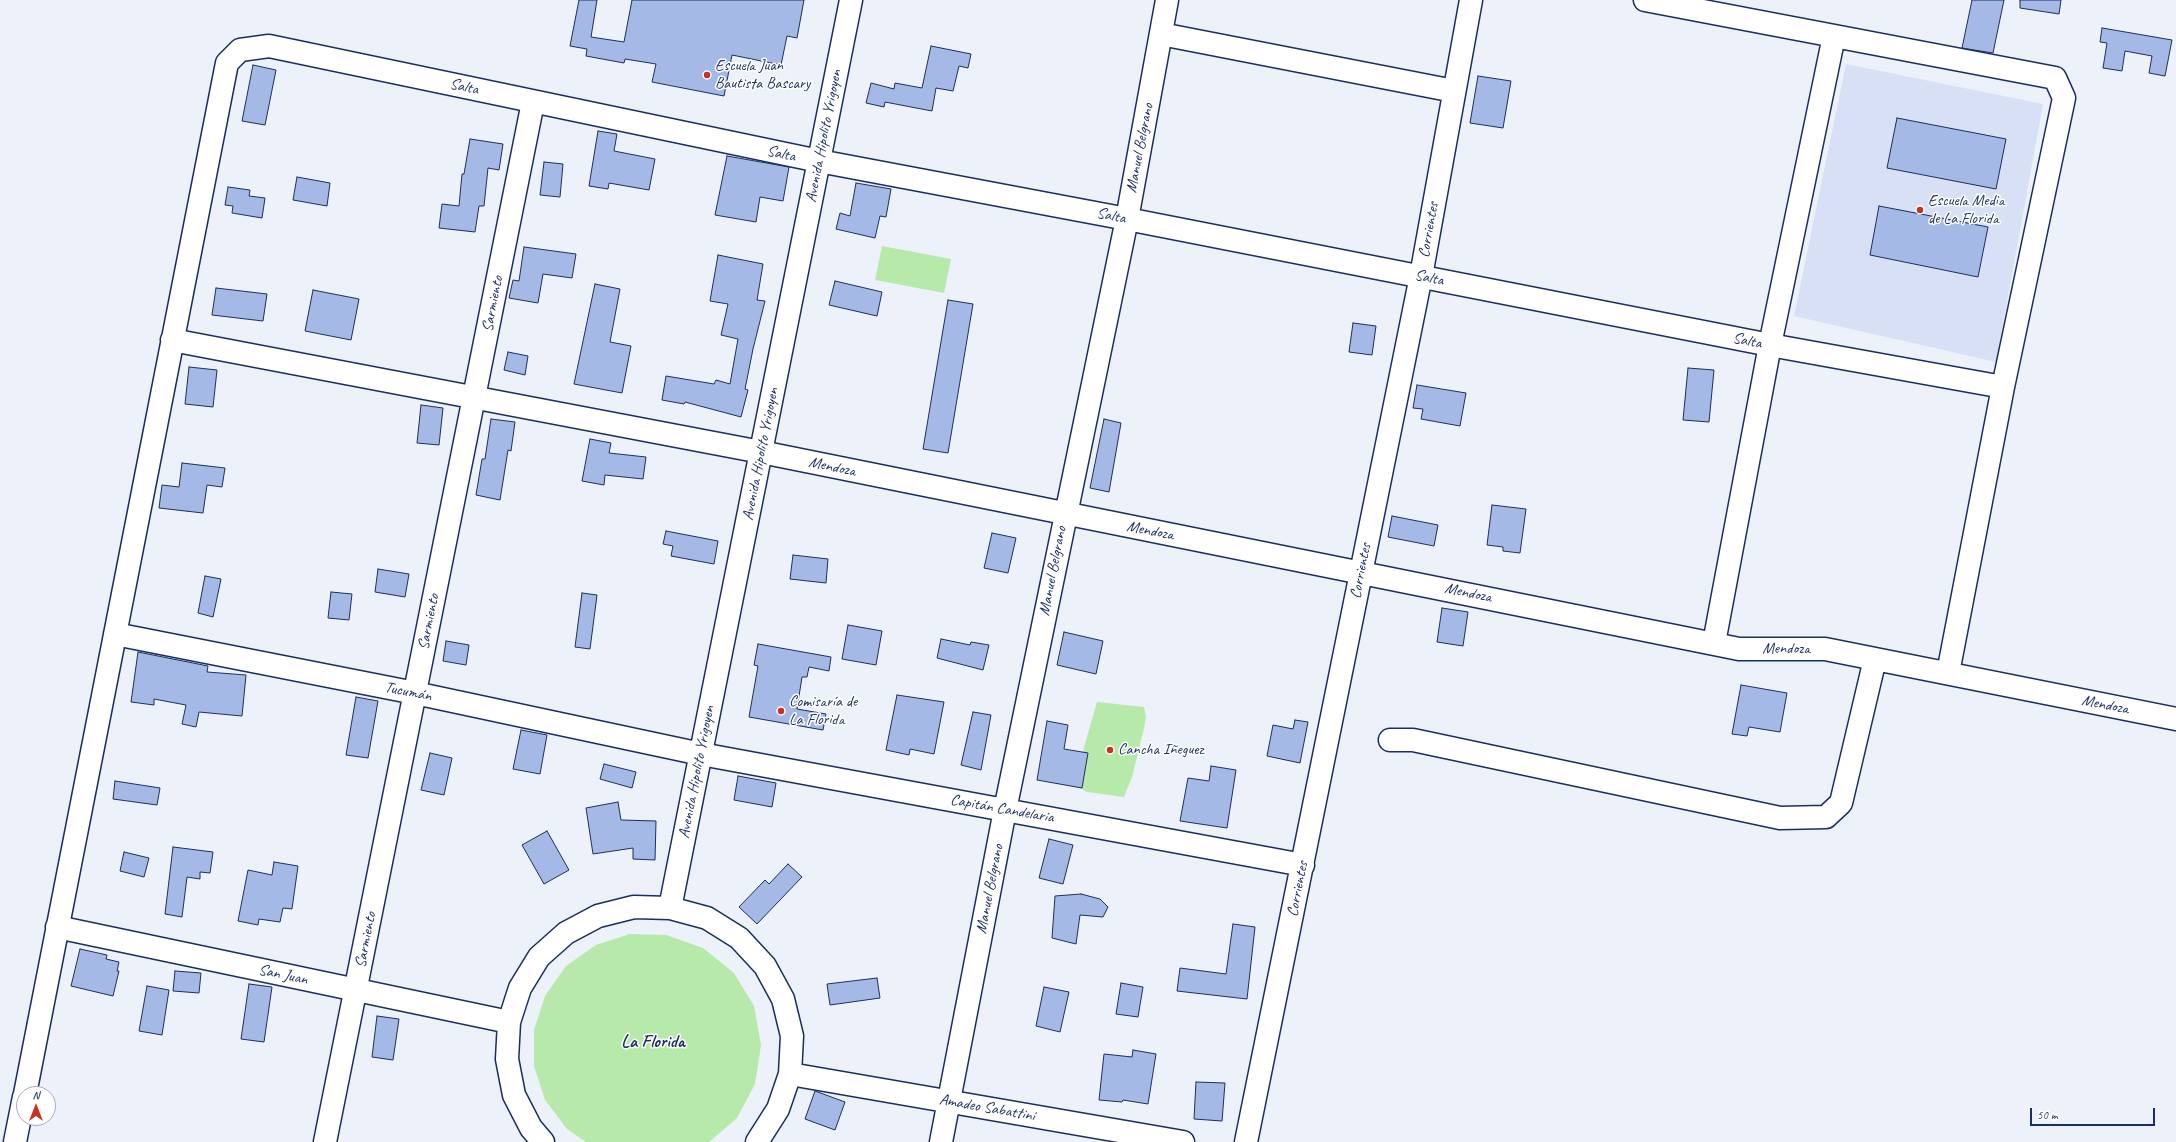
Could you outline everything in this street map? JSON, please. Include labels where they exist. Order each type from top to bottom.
[{"type":"street","name":"Avenida Hipolito Yrigoyen","points":[[670,908],[851,0]]},
{"type":"street","name":"Manuel Belgrano","points":[[941,1142],[1005,810],[1127,219],[1166,0]]},
{"type":"street","name":"Corrientes","points":[[1246,1142],[1303,866],[1360,572],[1421,276],[1471,0]]},
{"type":"street","points":[[1645,0],[2055,78],[2064,98],[2003,387],[1948,674]]},
{"type":"street","points":[[1161,34],[1454,91]]},
{"type":"street","points":[[1714,644],[1770,345],[1834,36]]},
{"type":"street","name":"Salta","points":[[172,340],[227,63],[240,50],[269,46],[819,161],[1127,219],[1770,345],[2003,387]]},
{"type":"street","name":"Sarmiento","points":[[325,1142],[533,102]]},
{"type":"street","points":[[26,1086],[172,340]]},
{"type":"street","name":"Mendoza","points":[[172,340],[761,452],[1739,649],[1825,649],[2176,720]]},
{"type":"street","name":"Tucumán","points":[[115,634],[415,693],[701,754]]},
{"type":"street","points":[[1390,740],[1413,740],[1780,818],[1826,817],[1841,803],[1875,659]]},
{"type":"street","name":"Capitán Candelaria","points":[[701,754],[1303,866]]},
{"type":"street","points":[[543,1142],[530,1128],[514,1095],[507,1059],[509,1022],[520,988],[540,957],[566,933],[598,916],[634,907],[670,908],[707,918],[739,938],[765,966],[783,999],[792,1036],[790,1074],[778,1109],[757,1142]]},
{"type":"street","name":"San Juan","points":[[57,927],[509,1022]]},
{"type":"street","name":"Amadeo Sabattini","points":[[790,1074],[1183,1142]]},
{"type":"street","points":[[15,1142],[18,1126]]},
{"type":"shaded area","name":"Escuela Media de La Florida","points":[[1846,64],[2043,104],[1996,362],[1794,316]]},
{"type":"green space","points":[[882,246],[951,259],[944,293],[875,280]]},
{"type":"green space","name":"Cancha Iñeguez","points":[[1097,702],[1144,707],[1146,717],[1144,728],[1132,777],[1124,797],[1087,792],[1078,787],[1084,747]]},
{"type":"green space","points":[[630,934],[666,935],[703,948],[734,973],[754,1006],[761,1045],[755,1084],[737,1118],[709,1142],[586,1142],[567,1129],[545,1100],[534,1066],[534,1030],[545,996],[566,966],[596,945]]},
{"type":"building","points":[[579,0],[597,0],[591,37],[624,42],[632,0],[804,0],[797,38],[787,36],[781,65],[732,55],[724,96],[652,82],[656,64],[625,59],[624,63],[586,56],[587,49],[570,46]]},
{"type":"building","points":[[1972,0],[2004,0],[1993,53],[1962,48]]},
{"type":"building","points":[[2020,0],[2061,0],[2059,14],[2020,8]]},
{"type":"building","points":[[2102,28],[2172,40],[2165,76],[2149,73],[2152,56],[2125,51],[2122,71],[2103,68],[2107,43],[2100,42]]},
{"type":"building","points":[[931,46],[971,54],[968,68],[959,66],[953,91],[936,88],[932,111],[885,102],[884,107],[866,103],[871,83],[894,89],[895,83],[922,88]]},
{"type":"building","points":[[253,65],[276,70],[265,125],[242,121]]},
{"type":"building","points":[[1478,76],[1511,81],[1503,128],[1470,123]]},
{"type":"building","points":[[1897,118],[2006,139],[1996,189],[1887,168]]},
{"type":"building","points":[[598,131],[617,134],[614,151],[655,159],[649,190],[609,183],[608,189],[589,186]]},
{"type":"building","points":[[470,139],[503,144],[499,170],[488,168],[484,206],[479,206],[475,232],[439,228],[442,204],[459,206],[462,174],[464,174]]},
{"type":"building","points":[[727,156],[789,167],[783,201],[760,197],[756,222],[715,215]]},
{"type":"building","points":[[544,162],[563,164],[560,197],[540,195]]},
{"type":"building","points":[[297,177],[330,183],[327,206],[293,200]]},
{"type":"building","points":[[856,183],[891,189],[886,217],[880,216],[875,238],[836,229],[840,213],[850,216]]},
{"type":"building","points":[[228,187],[250,190],[249,196],[265,198],[262,218],[232,213],[233,206],[225,205]]},
{"type":"building","points":[[1879,206],[1988,227],[1978,277],[1870,255]]},
{"type":"building","points":[[524,247],[576,254],[572,278],[543,274],[538,303],[509,298],[513,280],[519,281]]},
{"type":"building","points":[[718,255],[763,264],[757,300],[765,301],[753,349],[745,389],[748,390],[741,417],[685,402],[684,404],[662,400],[666,376],[714,384],[716,380],[730,384],[738,339],[721,335],[728,304],[710,301]]},
{"type":"building","points":[[835,281],[882,292],[877,316],[829,305]]},
{"type":"building","points":[[595,284],[620,289],[610,342],[631,346],[622,393],[574,384]]},
{"type":"building","points":[[216,288],[267,294],[263,321],[212,315]]},
{"type":"building","points":[[313,290],[359,299],[351,340],[305,331]]},
{"type":"building","points":[[948,300],[973,304],[948,453],[923,449]]},
{"type":"building","points":[[1353,323],[1376,326],[1372,355],[1349,352]]},
{"type":"building","points":[[508,352],[528,356],[525,375],[504,370]]},
{"type":"building","points":[[189,367],[217,370],[213,407],[185,404]]},
{"type":"building","points":[[1688,368],[1714,370],[1709,422],[1683,420]]},
{"type":"building","points":[[1417,385],[1466,393],[1460,426],[1421,419],[1423,409],[1413,408]]},
{"type":"building","points":[[421,405],[443,408],[439,445],[417,443]]},
{"type":"building","points":[[491,419],[515,422],[511,451],[508,450],[500,500],[476,495],[482,459],[485,459]]},
{"type":"building","points":[[1104,419],[1121,423],[1109,492],[1090,488]]},
{"type":"building","points":[[590,439],[611,443],[609,453],[646,457],[643,479],[605,475],[604,485],[582,481]]},
{"type":"building","points":[[182,463],[225,468],[222,487],[207,485],[203,513],[159,508],[162,485],[179,487]]},
{"type":"building","points":[[1492,505],[1526,509],[1520,553],[1503,551],[1503,547],[1487,545]]},
{"type":"building","points":[[1392,516],[1438,525],[1434,546],[1388,537]]},
{"type":"building","points":[[666,531],[718,541],[714,564],[671,556],[673,546],[663,544]]},
{"type":"building","points":[[992,533],[1016,538],[1008,573],[984,568]]},
{"type":"building","points":[[793,555],[828,559],[826,583],[790,579]]},
{"type":"building","points":[[378,569],[409,574],[405,597],[375,592]]},
{"type":"building","points":[[205,576],[221,579],[213,617],[198,613]]},
{"type":"building","points":[[331,592],[352,594],[349,620],[328,618]]},
{"type":"building","points":[[582,593],[597,595],[590,649],[575,647]]},
{"type":"building","points":[[1442,608],[1468,612],[1463,646],[1437,642]]},
{"type":"building","points":[[848,625],[882,631],[876,665],[842,659]]},
{"type":"building","points":[[1064,632],[1103,641],[1096,674],[1057,665]]},
{"type":"building","points":[[941,639],[970,645],[971,642],[989,645],[983,670],[937,658]]},
{"type":"building","points":[[446,641],[469,645],[466,665],[443,661]]},
{"type":"building","points":[[758,644],[831,657],[829,671],[809,667],[807,677],[802,677],[797,709],[826,714],[823,730],[749,717],[758,666],[754,665]]},
{"type":"building","points":[[138,652],[208,666],[207,672],[246,675],[242,716],[199,712],[196,727],[182,724],[186,705],[154,699],[154,705],[131,702]]},
{"type":"building","points":[[1741,685],[1787,693],[1780,732],[1749,727],[1747,736],[1732,734]]},
{"type":"building","points":[[897,695],[944,702],[934,754],[910,749],[909,755],[886,750]]},
{"type":"building","points":[[356,697],[378,701],[368,758],[346,755]]},
{"type":"building","points":[[973,712],[991,715],[981,770],[961,765]]},
{"type":"building","points":[[1295,720],[1308,722],[1300,763],[1267,756],[1273,725],[1293,729]]},
{"type":"building","points":[[1047,721],[1068,725],[1064,749],[1088,753],[1082,788],[1037,780]]},
{"type":"building","points":[[521,730],[547,735],[540,774],[513,769]]},
{"type":"building","points":[[430,753],[452,758],[444,795],[421,790]]},
{"type":"building","points":[[604,764],[636,772],[632,788],[600,779]]},
{"type":"building","points":[[1211,766],[1236,770],[1227,828],[1180,821],[1188,778],[1209,781]]},
{"type":"building","points":[[738,776],[776,783],[772,807],[734,800]]},
{"type":"building","points":[[115,781],[160,788],[157,805],[113,799]]},
{"type":"building","points":[[618,802],[621,820],[656,821],[655,860],[633,859],[633,848],[593,854],[586,808]]},
{"type":"building","points":[[547,831],[569,870],[544,884],[522,845]]},
{"type":"building","points":[[1049,839],[1073,845],[1063,884],[1039,878]]},
{"type":"building","points":[[173,847],[213,852],[210,873],[200,872],[200,879],[187,877],[182,917],[165,914]]},
{"type":"building","points":[[124,852],[149,858],[144,877],[120,871]]},
{"type":"building","points":[[274,862],[298,866],[292,909],[283,908],[280,922],[259,919],[258,925],[238,921],[248,870],[272,875]]},
{"type":"building","points":[[788,864],[802,877],[757,924],[739,907],[765,880],[769,884]]},
{"type":"building","points":[[1081,894],[1100,899],[1108,907],[1103,917],[1080,915],[1076,944],[1052,938],[1055,896]]},
{"type":"building","points":[[1233,924],[1255,927],[1247,999],[1177,991],[1180,968],[1226,974]]},
{"type":"building","points":[[80,949],[107,955],[106,959],[119,962],[117,971],[119,971],[113,996],[71,986]]},
{"type":"building","points":[[175,971],[201,973],[199,993],[173,991]]},
{"type":"building","points":[[877,978],[880,998],[830,1005],[827,984]]},
{"type":"building","points":[[1121,983],[1143,987],[1138,1017],[1116,1014]]},
{"type":"building","points":[[249,984],[272,987],[264,1042],[241,1039]]},
{"type":"building","points":[[147,986],[169,990],[162,1035],[139,1031]]},
{"type":"building","points":[[1044,987],[1069,992],[1060,1032],[1036,1026]]},
{"type":"building","points":[[377,1016],[399,1019],[393,1060],[372,1057]]},
{"type":"building","points":[[1133,1050],[1156,1054],[1148,1104],[1123,1100],[1122,1102],[1099,1100],[1104,1054],[1132,1057]]},
{"type":"building","points":[[1196,1082],[1225,1083],[1222,1121],[1194,1119]]},
{"type":"building","points":[[815,1091],[845,1102],[835,1130],[805,1119]]},
{"type":"place","name":"Escuela Juan Bautista Bascary","points":[[707,75]]},
{"type":"place","name":"Escuela Media de La Florida","points":[[1920,210]]},
{"type":"place","name":"Comisaría de La Florida","points":[[781,711]]},
{"type":"place","name":"Cancha Iñeguez","points":[[1110,750]]},
{"type":"district","name":"La Florida","points":[[653,1042]]}]
